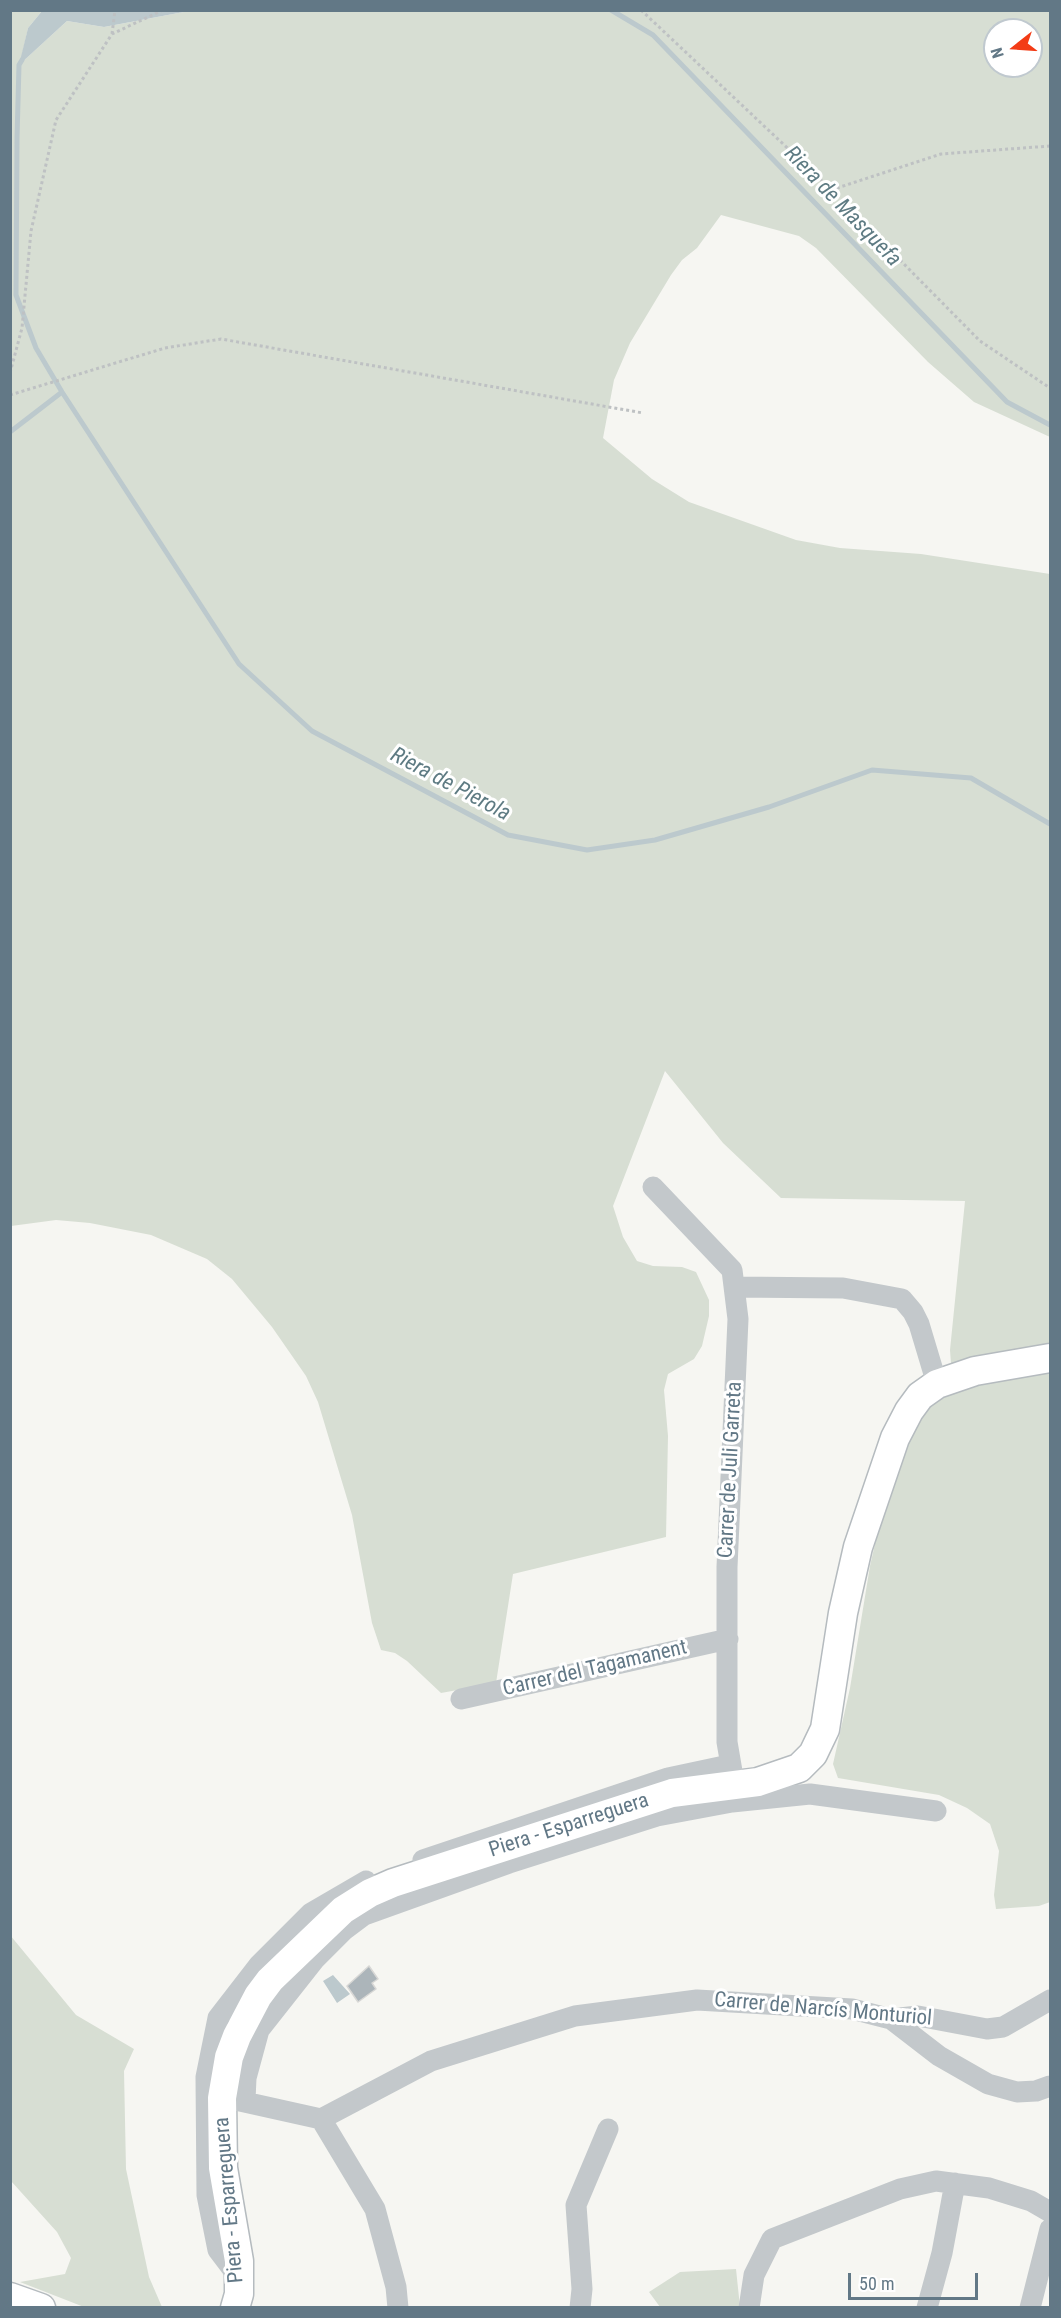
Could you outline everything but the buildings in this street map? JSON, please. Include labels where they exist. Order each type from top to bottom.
[{"type":"main road","name":"Piera - Esparreguera","points":[[236,2307],[240,2279],[223,2168],[234,2099],[229,2057],[241,2026],[258,1996],[302,1947],[334,1917],[357,1901],[393,1883],[606,1813],[732,1775],[758,1782],[791,1772],[813,1754],[825,1729],[843,1613],[858,1547],[895,1438],[920,1396],[937,1384],[964,1374],[1050,1358]]},
{"type":"main road","points":[[10,2297],[41,2307]]},
{"type":"street","name":"Carrer de Juli Garreta","points":[[653,1187],[732,1270],[738,1319],[727,1568],[732,1775]]},
{"type":"street","points":[[734,1287],[843,1288],[902,1299],[913,1311],[919,1324],[937,1384]]},
{"type":"street","name":"Carrer del Tagamanent","points":[[461,1699],[728,1639]]},
{"type":"street","points":[[791,1772],[810,1794]]},
{"type":"street","points":[[240,2279],[218,2250],[207,2195],[206,2078],[218,2018],[259,1965],[311,1913],[360,1883],[455,1848],[668,1778],[732,1775]]},
{"type":"street","points":[[398,2307],[396,2287],[375,2209],[321,2118],[234,2099],[246,2079],[259,2030],[315,1959],[364,1915],[509,1863],[657,1816],[732,1802],[810,1794],[936,1811]]},
{"type":"street","name":"Carrer de Narcís Monturiol","points":[[321,2118],[431,2061],[575,2016],[697,2000],[852,2008],[891,2019],[918,2016],[987,2029],[1003,2027],[1050,2000]]},
{"type":"street","points":[[891,2019],[939,2056],[1002,2089],[1036,2091],[1050,2086]]},
{"type":"street","points":[[580,2307],[582,2289],[576,2205],[608,2129]]},
{"type":"street","points":[[749,2307],[754,2275],[772,2239],[900,2189],[936,2181],[955,2183],[1014,2194],[1050,2212]]},
{"type":"street","points":[[927,2307],[942,2253],[955,2183]]},
{"type":"street","points":[[1030,2307],[1050,2229]]},
{"type":"path","points":[[10,373],[22,328],[31,231],[56,120],[112,34],[114,10]]},
{"type":"path","points":[[112,34],[163,10]]},
{"type":"path","points":[[641,10],[831,190],[980,341],[1050,388]]},
{"type":"path","points":[[831,190],[941,154],[1050,146]]},
{"type":"path","points":[[10,395],[165,348],[220,339],[643,412]]},
{"type":"shaded area","points":[[10,11],[42,11],[28,28],[20,64],[67,21],[104,27],[189,11],[1050,11],[1050,437],[974,402],[928,362],[816,248],[799,236],[721,215],[697,248],[682,260],[671,275],[630,343],[614,380],[603,438],[652,479],[689,502],[796,540],[840,548],[921,554],[1050,574],[1050,1902],[1039,1906],[996,1909],[994,1895],[999,1851],[990,1824],[967,1808],[939,1795],[838,1778],[833,1764],[850,1688],[870,1566],[882,1513],[920,1407],[953,1391],[950,1350],[965,1201],[781,1198],[723,1143],[665,1071],[613,1206],[623,1237],[637,1261],[653,1266],[682,1267],[696,1272],[709,1300],[709,1316],[702,1346],[694,1359],[668,1374],[664,1390],[668,1436],[666,1537],[513,1574],[496,1683],[441,1693],[407,1661],[395,1653],[381,1650],[372,1623],[352,1515],[318,1402],[306,1376],[272,1327],[232,1279],[207,1259],[151,1235],[90,1223],[56,1220],[11,1226]]},
{"type":"shaded area","points":[[42,11],[189,11],[104,27],[67,21],[19,65],[28,28]]},
{"type":"shaded area","points":[[10,1935],[76,2015],[134,2049],[124,2071],[126,2169],[149,2277],[162,2307],[84,2307],[20,2282],[65,2274],[71,2258],[57,2232],[11,2181]]},
{"type":"shaded area","points":[[333,1975],[350,1994],[337,2003],[323,1981]]},
{"type":"shaded area","points":[[736,2269],[740,2307],[660,2307],[649,2292],[680,2272]]},
{"type":"waterway","name":"Riera de Masquefa","points":[[611,10],[653,35],[1007,402],[1050,425]]},
{"type":"waterway","name":"Riera de Pierola","points":[[22,60],[19,65],[17,138],[16,295],[36,348],[62,392],[239,664],[312,731],[508,835],[587,850],[655,840],[769,807],[872,770],[971,778],[1050,824]]},
{"type":"waterway","points":[[10,432],[62,392]]}]
